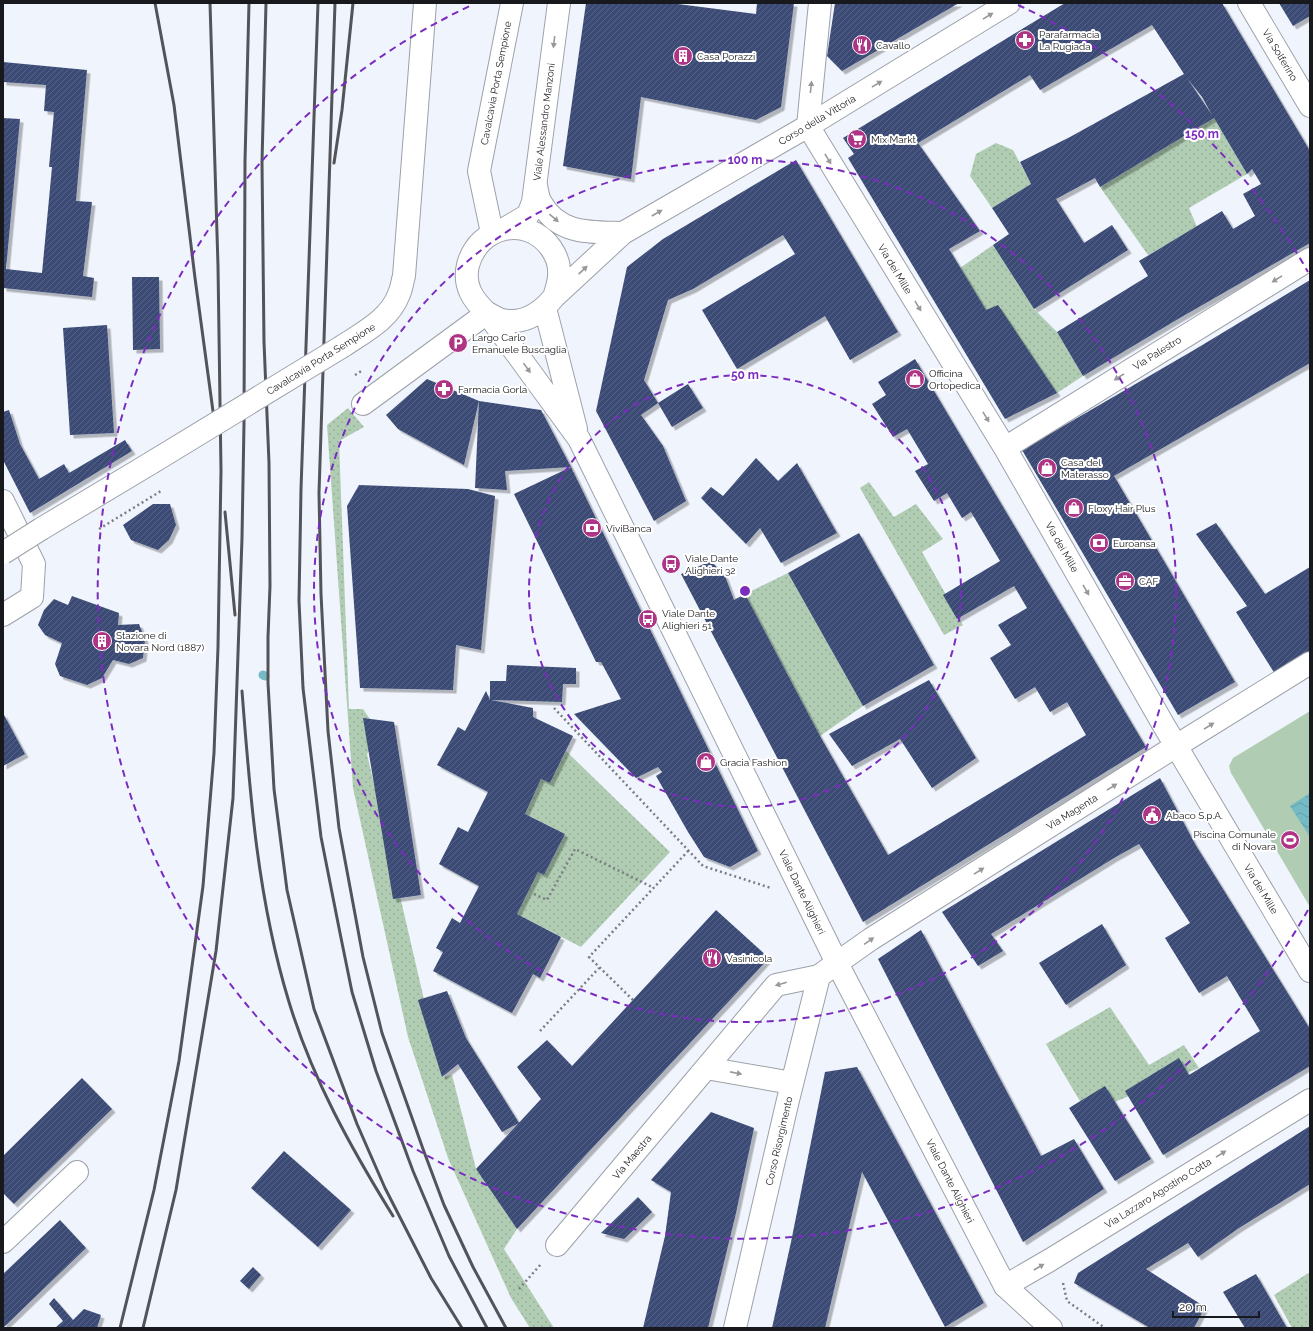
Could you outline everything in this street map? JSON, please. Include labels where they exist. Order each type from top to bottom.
[{"type":"main road","name":"Cavalcavia Porta Sempione","points":[[3,553],[343,346],[377,324],[390,311],[399,295],[404,276],[425,3]]},
{"type":"main road","name":"Cavalcavia Porta Sempione","points":[[499,231],[479,171],[512,3]]},
{"type":"main road","name":"Viale Alessandro Manzoni","points":[[499,231],[528,215],[533,202],[559,3]]},
{"type":"main road","points":[[808,126],[820,3]]},
{"type":"main road","name":"Corso della Vittoria","points":[[623,233],[808,126],[1009,3]]},
{"type":"main road","name":"Via Solferino","points":[[1249,3],[1310,106]]},
{"type":"main road","name":"Via dei Mille","points":[[808,126],[1005,448],[1176,746],[1310,972]]},
{"type":"main road","points":[[536,185],[540,202],[550,216],[565,226],[581,231],[623,233]]},
{"type":"main road","points":[[521,229],[535,234],[547,242],[555,254],[559,268],[559,283],[550,303],[579,440],[487,313],[476,302],[468,288],[466,272],[470,256],[479,243],[499,231],[521,229]]},
{"type":"main road","points":[[487,313],[502,320],[518,321],[533,317],[550,303],[623,233]]},
{"type":"main road","name":"Via Palestro","points":[[1005,448],[1310,258]]},
{"type":"main road","points":[[363,404],[487,313]]},
{"type":"main road","name":"Viale Dante Alighieri","points":[[579,440],[837,963],[1005,1286],[1051,1328]]},
{"type":"main road","points":[[3,501],[34,564],[32,597],[3,615]]},
{"type":"main road","name":"Via Magenta","points":[[837,963],[871,939],[1310,663]]},
{"type":"main road","points":[[819,976],[837,963]]},
{"type":"main road","name":"Via Maestra","points":[[557,1245],[776,985],[819,976]]},
{"type":"main road","name":"Corso Risorgimento","points":[[735,1328],[792,1083],[819,976]]},
{"type":"main road","points":[[706,1068],[792,1083]]},
{"type":"main road","name":"Via Lazzaro Agostino Cotta","points":[[1005,1286],[1050,1260],[1310,1100]]},
{"type":"main road","points":[[3,1242],[77,1172]]},
{"type":"path","points":[[99,529],[161,491]]},
{"type":"path","points":[[554,708],[688,851],[704,866],[771,888]]},
{"type":"path","points":[[534,894],[547,900],[575,850],[654,888]]},
{"type":"path","points":[[633,1000],[589,957],[688,851]]},
{"type":"path","points":[[540,1031],[599,968]]},
{"type":"path","points":[[519,1290],[557,1245]]},
{"type":"path","points":[[1062,1280],[1064,1283],[1067,1301],[1106,1328]]},
{"type":"green space","points":[[1214,118],[1247,174],[1189,208],[1197,227],[1148,255],[1100,187]]},
{"type":"green space","points":[[996,143],[1013,150],[1031,184],[992,208],[970,176],[976,154]]},
{"type":"green space","points":[[993,245],[1034,309],[1057,332],[1083,376],[1057,393],[986,310],[960,268]]},
{"type":"green space","points":[[348,408],[364,427],[339,441],[349,709],[363,709],[374,725],[377,739],[367,754],[442,1077],[452,1075],[476,1169],[517,1229],[504,1249],[554,1328],[530,1328],[511,1298],[448,1158],[408,1037],[353,788],[327,425]]},
{"type":"green space","points":[[869,482],[894,517],[916,504],[943,539],[922,552],[963,625],[944,635],[860,488]]},
{"type":"green space","points":[[788,573],[863,706],[820,736],[745,594]]},
{"type":"green space","name":"Piscina Comunale di Novara","points":[[1310,711],[1310,907],[1231,773],[1229,766],[1233,758]]},
{"type":"green space","points":[[566,751],[670,852],[581,947],[517,914],[538,872],[544,875],[565,834],[525,814],[541,779],[550,783]]},
{"type":"green space","points":[[1110,1007],[1149,1065],[1184,1045],[1199,1068],[1087,1113],[1046,1044]]},
{"type":"green space","points":[[1310,1272],[1310,1328],[1292,1328],[1274,1295]]},
{"type":"water","points":[[1310,793],[1310,837],[1290,806]]},
{"type":"building","name":"Casa Porazzi","points":[[586,3],[670,3],[756,14],[757,3],[794,3],[781,107],[756,120],[641,97],[631,179],[563,166]]},
{"type":"building","points":[[835,3],[959,3],[842,71],[827,56]]},
{"type":"building","points":[[1065,3],[1222,3],[1310,151],[1310,243],[1083,376],[1057,332],[1148,276],[1139,261],[1222,211],[1233,229],[1255,216],[1243,194],[1261,184],[1252,169],[1247,174],[1214,118],[1100,187],[1095,178],[1056,199],[1084,243],[1112,225],[1128,250],[1034,309],[993,245],[1009,234],[992,208],[1031,184],[1020,162],[1070,137],[1184,74],[1152,25],[1040,90],[1030,75],[918,143],[980,231],[949,249],[986,310],[998,305],[1057,393],[1005,419],[848,158],[854,154],[843,138]],"holes":[[[1187,78],[1202,97],[1212,115]]]},
{"type":"building","points":[[1279,3],[1310,3],[1310,16],[1293,26]]},
{"type":"building","points":[[3,62],[87,70],[76,201],[92,202],[83,276],[94,278],[92,297],[3,288],[3,118],[20,119],[6,269],[42,273],[52,167],[49,167],[54,112],[44,111],[46,85],[3,82]]},
{"type":"building","points":[[796,160],[898,332],[850,360],[825,316],[737,369],[702,310],[795,254],[783,235],[693,289],[668,300],[644,380],[658,403],[641,415],[663,446],[686,501],[654,521],[596,411],[627,267],[663,239]]},
{"type":"building","points":[[132,277],[159,277],[160,349],[133,350]]},
{"type":"building","points":[[1310,280],[1310,363],[1114,476],[1235,682],[1178,715],[1022,450],[1194,350]]},
{"type":"building","points":[[107,325],[114,433],[70,435],[63,328]]},
{"type":"building","points":[[915,359],[1146,747],[863,922],[681,574],[711,561],[725,576],[734,600],[745,594],[820,736],[888,855],[1086,735],[1067,702],[1050,712],[1035,687],[1015,699],[990,658],[1011,645],[998,625],[1027,608],[1014,586],[957,619],[943,595],[1000,561],[971,512],[962,518],[947,493],[934,501],[915,471],[928,464],[907,429],[893,437],[872,404],[886,395],[878,382]]},
{"type":"building","points":[[427,379],[479,401],[464,465],[398,429],[386,415]]},
{"type":"building","points":[[688,384],[703,408],[672,427],[658,403]]},
{"type":"building","points":[[479,401],[541,410],[571,467],[505,471],[507,490],[475,488]]},
{"type":"building","points":[[9,410],[20,444],[39,479],[64,464],[69,473],[125,440],[132,451],[30,513],[3,460],[3,412]]},
{"type":"building","points":[[756,458],[778,481],[797,463],[837,533],[781,563],[760,528],[746,544],[701,498],[711,487],[723,496]]},
{"type":"building","points":[[571,467],[758,851],[730,867],[704,857],[656,776],[662,772],[658,767],[636,778],[574,714],[621,699],[601,662],[596,662],[514,494]]},
{"type":"building","points":[[359,485],[468,489],[495,496],[481,650],[456,645],[453,690],[360,688],[347,506]]},
{"type":"building","points":[[153,504],[170,504],[176,525],[169,540],[158,550],[131,540],[123,525]]},
{"type":"building","points":[[1216,523],[1265,594],[1310,567],[1310,652],[1275,674],[1236,612],[1247,606],[1196,534]]},
{"type":"building","points":[[859,533],[934,665],[863,706],[788,573]]},
{"type":"building","name":"Stazione di Novara Nord (1887)","points":[[72,596],[119,613],[118,625],[139,624],[145,640],[143,658],[129,664],[113,660],[102,678],[87,685],[60,676],[55,664],[62,643],[45,635],[38,625],[44,610],[54,599],[68,605]]},
{"type":"building","points":[[507,665],[576,668],[576,684],[563,684],[562,702],[491,700],[533,708],[533,717],[573,736],[550,783],[541,779],[525,814],[565,834],[544,875],[538,872],[517,914],[561,937],[540,978],[533,974],[512,1013],[433,971],[443,952],[436,948],[452,918],[460,923],[479,886],[439,864],[458,827],[468,832],[488,792],[437,765],[458,727],[465,731],[486,691],[490,700],[490,681],[506,681]]},
{"type":"building","points":[[929,680],[976,758],[932,788],[900,739],[852,766],[829,734]]},
{"type":"building","points":[[3,713],[25,754],[3,766]]},
{"type":"building","points":[[363,718],[394,722],[421,895],[393,899]]},
{"type":"building","points":[[1160,778],[1195,844],[1310,1029],[1310,1066],[1163,1155],[1125,1091],[1179,1058],[1189,1075],[1260,1031],[1227,976],[1199,993],[1165,938],[1190,923],[1139,844],[991,934],[1003,951],[978,966],[942,912]]},
{"type":"building","points":[[716,910],[769,958],[517,1229],[476,1169],[541,1099],[517,1067],[547,1040],[572,1066]]},
{"type":"building","points":[[1102,924],[1126,965],[1066,1005],[1039,963]]},
{"type":"building","points":[[921,930],[1041,1156],[1074,1139],[1104,1189],[1023,1242],[878,959]]},
{"type":"building","points":[[447,991],[466,1038],[519,1123],[502,1132],[458,1064],[442,1077],[418,1000]]},
{"type":"building","points":[[857,1067],[984,1303],[945,1327],[862,1172],[825,1328],[772,1328],[825,1072]]},
{"type":"building","points":[[82,1078],[112,1109],[14,1204],[3,1193],[3,1156]]},
{"type":"building","points":[[1105,1086],[1151,1159],[1115,1181],[1069,1108]]},
{"type":"building","points":[[711,1112],[754,1128],[736,1213],[708,1328],[643,1328],[665,1236],[671,1192],[651,1180]]},
{"type":"building","points":[[1310,1126],[1310,1184],[1239,1228],[1198,1257],[1188,1243],[1146,1269],[1205,1307],[1194,1328],[1150,1328],[1074,1283],[1078,1273]]},
{"type":"building","points":[[284,1151],[351,1210],[318,1247],[251,1188]]},
{"type":"building","points":[[638,1197],[652,1212],[624,1239],[601,1233]]},
{"type":"building","points":[[60,1220],[86,1248],[4,1327],[3,1274]]},
{"type":"building","points":[[253,1267],[261,1275],[249,1289],[240,1281]]},
{"type":"building","points":[[1256,1274],[1287,1328],[1245,1328],[1223,1292]]},
{"type":"building","points":[[54,1298],[73,1320],[84,1309],[101,1315],[97,1328],[55,1328],[63,1321],[49,1304]]},
{"type":"railway","points":[[155,3],[174,105],[215,426]]},
{"type":"railway","points":[[120,1328],[154,1190],[179,1061],[203,886],[214,753],[218,647],[221,471],[218,266],[210,3]]},
{"type":"railway","points":[[143,1328],[176,1190],[216,951],[233,798],[242,538],[245,161],[249,3]]},
{"type":"railway","points":[[266,3],[262,162],[264,342],[269,463],[270,586],[268,683],[274,789],[287,890],[314,1009],[357,1124],[385,1188],[431,1278],[462,1328]]},
{"type":"railway","points":[[318,3],[301,489],[299,601],[303,688],[321,837],[352,992],[376,1071],[413,1171],[449,1256],[487,1328]]},
{"type":"railway","points":[[335,3],[319,493],[321,594],[328,731],[339,828],[363,957],[382,1033],[444,1205],[473,1267],[506,1328]]},
{"type":"railway","points":[[334,163],[342,110],[353,3]]},
{"type":"railway","points":[[225,512],[235,615]]},
{"type":"railway","points":[[242,691],[248,770],[257,848],[278,964],[298,1030],[321,1085],[362,1165],[393,1216]]},
{"type":"place","name":"Parafarmacia La Rugiada","points":[[1025,40]]},
{"type":"place","name":"Cavallo","points":[[862,45]]},
{"type":"place","name":"Casa Porazzi","points":[[683,56]]},
{"type":"place","name":"Mix Markt","points":[[857,139]]},
{"type":"place","name":"Largo Carlo Emanuele Buscaglia","points":[[458,343]]},
{"type":"place","name":"Officina Ortopedica","points":[[915,379]]},
{"type":"place","name":"Farmacia Gorla","points":[[444,389]]},
{"type":"place","name":"Casa del Materasso","points":[[1047,468]]},
{"type":"place","name":"Floxy Hair Plus","points":[[1074,508]]},
{"type":"place","name":"ViviBanca","points":[[592,528]]},
{"type":"place","name":"Euroansa","points":[[1099,543]]},
{"type":"place","name":"Viale Dante Alighieri 32","points":[[671,564]]},
{"type":"place","name":"CAF","points":[[1125,581]]},
{"type":"place","name":"Viale Dante Alighieri 51","points":[[648,619]]},
{"type":"place","name":"Stazione di Novara Nord (1887)","points":[[102,641]]},
{"type":"place","name":"Gracia Fashion","points":[[706,762]]},
{"type":"place","name":"Abaco S.p.A.","points":[[1152,815]]},
{"type":"place","name":"Piscina Comunale di Novara","points":[[1290,840]]},
{"type":"place","name":"Vasinicola","points":[[712,958]]}]
